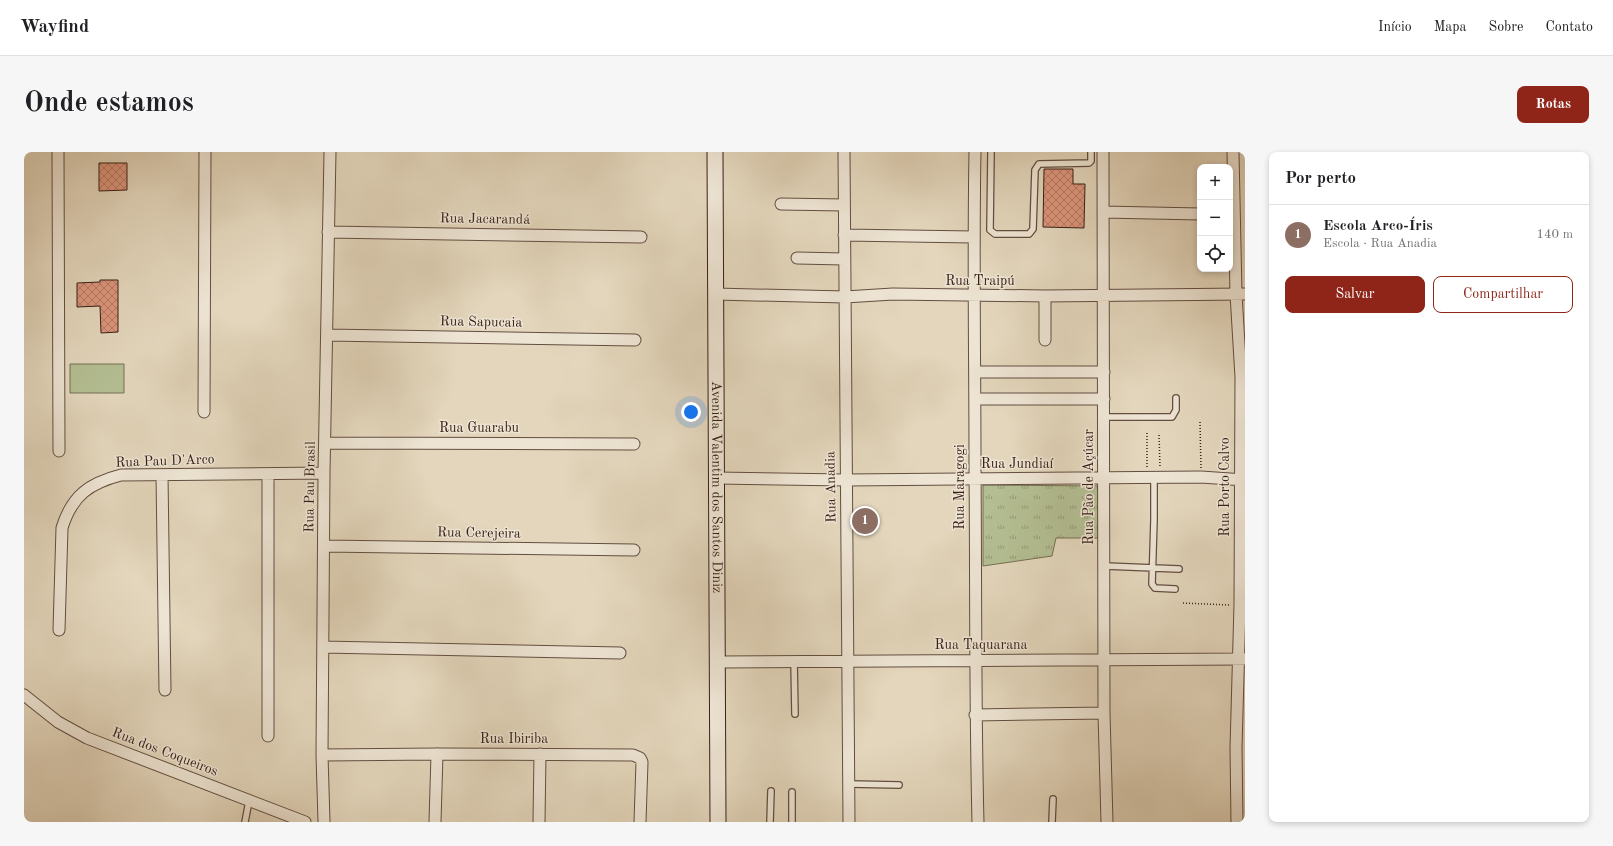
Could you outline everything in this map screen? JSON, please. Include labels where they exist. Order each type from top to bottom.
[{"type":"street","points":[[58,152],[59,451]]},
{"type":"street","points":[[204,412],[205,152]]},
{"type":"street","name":"Rua Pau Brasil","points":[[324,822],[322,755],[324,473],[330,152]]},
{"type":"street","name":"Avenida Valentim dos Santos Diniz","points":[[715,152],[718,822]]},
{"type":"street","name":"Rua Anadia","points":[[844,152],[850,784],[849,822]]},
{"type":"street","name":"Rua Maragogi","points":[[975,152],[973,237],[975,372],[975,715],[978,822]]},
{"type":"street","name":"Rua Pão de Açúcar","points":[[1103,152],[1104,713],[1107,822]]},
{"type":"street","name":"Rua Porto Calvo","points":[[1232,200],[1233,152]]},
{"type":"street","points":[[781,204],[844,205]]},
{"type":"street","points":[[1103,212],[1197,214]]},
{"type":"street","name":"Rua Porto Calvo","points":[[1233,225],[1240,294],[1243,480],[1240,605],[1242,659],[1236,748],[1237,822]]},
{"type":"street","name":"Rua Jacarandá","points":[[328,232],[641,237]]},
{"type":"street","points":[[844,235],[973,237]]},
{"type":"street","points":[[797,258],[844,259]]},
{"type":"street","name":"Rua Traipú","points":[[715,294],[845,297],[892,294],[974,296],[1240,294]]},
{"type":"street","points":[[1045,296],[1045,340]]},
{"type":"street","name":"Rua Sapucaia","points":[[327,335],[635,340]]},
{"type":"street","points":[[975,372],[1104,372]]},
{"type":"street","points":[[975,399],[1104,399]]},
{"type":"street","name":"Rua Guarabu","points":[[325,442],[634,444]]},
{"type":"street","name":"Rua Pau D'Arco","points":[[59,630],[62,528],[65,518],[76,500],[88,487],[103,480],[121,475],[324,473]]},
{"type":"street","points":[[268,474],[268,736]]},
{"type":"street","points":[[162,475],[165,690]]},
{"type":"street","name":"Rua Jundiaí","points":[[716,478],[846,480],[1201,478],[1243,480]]},
{"type":"street","name":"Rua Cerejeira","points":[[324,546],[634,550]]},
{"type":"street","points":[[323,647],[620,653]]},
{"type":"street","name":"Rua Taquarana","points":[[718,662],[1242,659]]},
{"type":"street","name":"Rua dos Coqueiros","points":[[24,694],[58,722],[87,738],[305,822]]},
{"type":"street","points":[[975,715],[1104,713]]},
{"type":"street","points":[[435,822],[437,754]]},
{"type":"street","points":[[539,822],[540,754]]},
{"type":"street","name":"Rua Ibiriba","points":[[322,755],[540,754],[636,756],[642,762],[640,822]]},
{"type":"lane","points":[[991,152],[990,230],[995,234],[1029,234],[1032,232],[1036,166],[1039,164],[1089,164],[1091,161],[1091,152]]},
{"type":"lane","points":[[1104,417],[1172,417],[1176,410],[1176,398]]},
{"type":"lane","points":[[1154,478],[1152,584],[1153,587],[1174,588]]},
{"type":"lane","points":[[1104,566],[1179,569]]},
{"type":"lane","points":[[794,661],[795,714]]},
{"type":"lane","points":[[850,784],[899,785]]},
{"type":"lane","points":[[770,822],[771,792]]},
{"type":"lane","points":[[792,792],[792,822]]},
{"type":"lane","points":[[1052,822],[1053,799]]},
{"type":"lane","points":[[245,822],[249,800]]},
{"type":"path","points":[[1200,422],[1201,478]]},
{"type":"path","points":[[1147,432],[1154,478]]},
{"type":"path","points":[[1154,478],[1159,435]]},
{"type":"path","points":[[1183,604],[1240,605]]},
{"type":"green space","points":[[70,364],[124,364],[124,393],[70,393]]},
{"type":"green space","points":[[983,485],[1098,486],[1098,538],[1056,538],[1052,556],[983,566]]},
{"type":"building","points":[[99,163],[127,163],[127,190],[99,191]]},
{"type":"building","points":[[1044,169],[1073,169],[1073,184],[1085,184],[1084,228],[1043,227]]},
{"type":"building","points":[[100,280],[118,280],[118,332],[101,333],[100,306],[77,307],[77,283],[100,282]]},
{"type":"place","name":"Escola Arco-Íris","points":[[865,521]]}]
